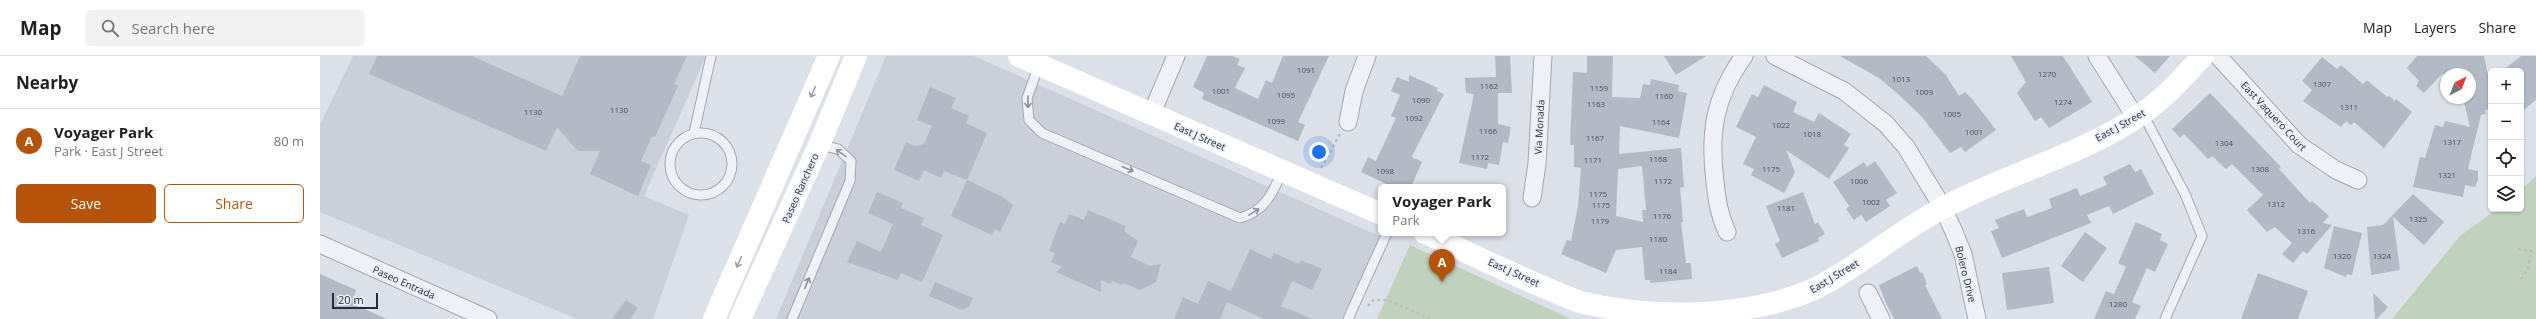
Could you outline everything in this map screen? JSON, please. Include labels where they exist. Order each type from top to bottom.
[{"type":"street","points":[[714,319],[829,56]]},
{"type":"street","name":"Paseo Ranchero","points":[[740,319],[819,146],[856,56]]},
{"type":"street","name":"East J Street","points":[[1019,56],[1151,115],[1378,213]]},
{"type":"street","points":[[1151,115],[1176,56]]},
{"type":"street","points":[[1348,122],[1354,90],[1367,56]]},
{"type":"street","name":"Via Monada","points":[[1532,198],[1537,164],[1543,56]]},
{"type":"street","points":[[1727,232],[1719,215],[1712,138],[1722,96],[1735,68],[1744,56]]},
{"type":"street","name":"Bolero Drive","points":[[1775,56],[1844,91],[1886,124],[1906,147],[1943,208],[1963,254],[1977,319]]},
{"type":"street","points":[[2097,56],[2140,116]]},
{"type":"street","name":"East J Street","points":[[1432,236],[1581,302],[1645,317],[1715,316],[1774,305],[1814,289],[1943,208],[2109,133],[2140,116],[2162,99],[2203,56]]},
{"type":"street","name":"East Vaquero Court","points":[[2218,56],[2299,145],[2336,170],[2358,180]]},
{"type":"street","points":[[750,236],[767,217],[779,198],[797,154],[806,145],[819,146]]},
{"type":"street","name":"Paseo Entrada","points":[[320,244],[488,319]]},
{"type":"street","points":[[1868,293],[1881,319]]},
{"type":"lane","points":[[694,133],[711,56]]},
{"type":"lane","points":[[1039,65],[1027,98],[1029,120],[1042,133],[1240,218],[1254,214],[1269,199],[1282,172]]},
{"type":"lane","points":[[2140,116],[2185,194],[2202,236],[2165,319]]},
{"type":"lane","points":[[705,132],[716,136],[731,152],[733,162],[731,173],[726,183],[718,190],[708,194],[689,193],[674,180],[671,170],[672,151],[685,136],[694,133],[705,132]]},
{"type":"lane","points":[[792,319],[850,182],[851,161],[838,149],[819,146]]},
{"type":"lane","points":[[1348,319],[1386,236]]},
{"type":"path","points":[[1314,186],[1332,144],[1348,122]]},
{"type":"path","points":[[2518,249],[2536,252]]},
{"type":"path","points":[[2521,279],[2528,269],[2532,252]]},
{"type":"path","points":[[1366,309],[1373,300],[1388,300],[1431,319]]},
{"type":"shaded area","points":[[353,56],[706,56],[644,196],[689,215],[653,319],[577,319],[320,212],[320,125]]},
{"type":"shaded area","points":[[886,56],[974,56],[1388,240],[1354,319],[776,319]]},
{"type":"green space","points":[[2536,176],[2536,319],[2392,319],[2460,236],[2493,212],[2524,212],[2524,187]]},
{"type":"green space","points":[[1410,245],[1571,319],[1377,319]]},
{"type":"building","points":[[377,56],[472,56],[562,96],[580,56],[687,56],[674,84],[678,86],[655,137],[652,136],[641,161],[651,165],[638,196],[590,174],[600,151],[580,151],[575,148],[557,127],[546,151],[369,74]]},
{"type":"building","points":[[1207,56],[1233,56],[1240,59],[1237,65],[1245,68],[1235,88],[1258,99],[1266,80],[1272,83],[1283,56],[1329,56],[1298,122],[1305,125],[1298,141],[1202,99],[1204,93],[1193,87]]},
{"type":"building","points":[[1495,56],[1510,56],[1512,93],[1498,93],[1498,124],[1511,127],[1508,143],[1503,142],[1499,165],[1488,163],[1487,169],[1459,163],[1474,94],[1466,93],[1465,78],[1496,77]]},
{"type":"building","points":[[1587,56],[1613,56],[1612,97],[1640,98],[1643,84],[1650,85],[1651,79],[1679,85],[1678,91],[1687,93],[1679,138],[1620,126],[1619,154],[1681,148],[1684,187],[1680,188],[1683,222],[1681,222],[1686,263],[1691,263],[1692,279],[1650,283],[1650,280],[1645,280],[1642,247],[1616,250],[1606,273],[1561,254],[1567,240],[1571,241],[1578,206],[1581,168],[1574,167],[1574,145],[1570,145],[1573,72],[1587,73]],"holes":[[[1642,166],[1646,210],[1642,210],[1643,222],[1616,216],[1618,169]]]},
{"type":"building","points":[[1664,56],[1706,56],[1676,75]]},
{"type":"building","points":[[1840,56],[1926,56],[1946,75],[1959,96],[1965,92],[1973,100],[1996,130],[1965,152],[1961,147],[1950,153],[1922,117],[1898,94],[1879,78]]},
{"type":"building","points":[[2011,56],[2063,56],[2092,102],[2049,128],[2041,117],[2035,121],[2017,93],[2026,82]]},
{"type":"building","points":[[2135,56],[2170,56],[2155,73]]},
{"type":"building","points":[[2417,56],[2484,56],[2488,74],[2488,110],[2485,110],[2486,114],[2481,115],[2468,169],[2478,171],[2478,180],[2475,187],[2465,185],[2463,197],[2413,187],[2420,157],[2425,158],[2435,125],[2443,127],[2445,121],[2470,127],[2464,104],[2476,104],[2476,68],[2440,68],[2440,76],[2424,93],[2416,86],[2419,81],[2407,68]]},
{"type":"building","points":[[2521,56],[2536,56],[2536,100],[2524,110],[2524,68],[2506,68]]},
{"type":"building","points":[[2322,57],[2337,69],[2341,65],[2363,84],[2367,80],[2387,97],[2389,96],[2395,101],[2396,99],[2412,112],[2384,148],[2354,122],[2351,125],[2346,121],[2341,127],[2303,101],[2312,90],[2302,81]]},
{"type":"building","points":[[1409,75],[1438,88],[1437,91],[1444,94],[1413,154],[1412,157],[1422,162],[1412,184],[1387,184],[1361,172],[1368,157],[1376,161],[1396,118],[1391,116],[1400,95],[1391,91],[1397,77],[1409,82]]},
{"type":"building","points":[[1764,85],[1797,102],[1793,112],[1814,122],[1819,113],[1851,134],[1844,145],[1849,148],[1829,179],[1786,150],[1795,172],[1784,193],[1751,175],[1754,169],[1743,164],[1756,137],[1736,127],[1752,94],[1758,97]]},
{"type":"building","points":[[930,87],[956,98],[951,108],[969,116],[966,123],[987,133],[967,180],[944,171],[941,178],[924,170],[919,181],[894,170],[906,142],[915,146],[924,144],[932,126],[917,120]]},
{"type":"building","points":[[2210,93],[2281,167],[2279,169],[2310,203],[2312,201],[2329,216],[2323,223],[2332,225],[2307,254],[2303,251],[2293,263],[2282,254],[2292,243],[2275,227],[2267,232],[2247,210],[2263,195],[2232,164],[2226,169],[2212,156],[2208,159],[2184,134],[2180,138],[2172,129]]},
{"type":"building","points":[[1875,161],[1897,193],[1886,200],[1890,206],[1866,222],[1861,215],[1854,220],[1846,209],[1849,206],[1833,182],[1864,162],[1867,167]]},
{"type":"building","points":[[2130,164],[2135,172],[2141,169],[2154,194],[2113,214],[2109,206],[2087,215],[2091,223],[2002,258],[1991,231],[1999,228],[1995,220],[2024,209],[2027,217],[2052,208],[2049,199],[2077,188],[2080,196],[2107,185],[2103,177]]},
{"type":"building","points":[[967,180],[1001,196],[1013,205],[1000,232],[995,229],[992,235],[951,216]]},
{"type":"building","points":[[877,192],[903,203],[901,208],[924,218],[921,225],[943,235],[922,282],[901,273],[898,280],[847,262],[857,241],[881,252],[893,224],[868,213]]},
{"type":"building","points":[[1803,192],[1815,224],[1818,222],[1825,234],[1818,238],[1819,241],[1782,258],[1775,244],[1780,241],[1766,206]]},
{"type":"building","points":[[2413,194],[2444,222],[2424,245],[2393,217],[2400,270],[2371,275],[2367,227],[2383,225]]},
{"type":"building","points":[[1088,210],[1126,226],[1124,231],[1138,241],[1131,257],[1150,266],[1161,264],[1156,282],[1140,290],[1123,283],[1122,285],[1112,281],[1111,284],[1101,280],[1101,292],[1056,272],[1062,267],[1051,262],[1055,253],[1049,251],[1060,222],[1065,224],[1069,214],[1084,220]]},
{"type":"building","points":[[2136,222],[2162,234],[2160,240],[2168,244],[2155,272],[2147,268],[2132,302],[2141,306],[2135,319],[2094,319],[2106,291],[2114,294],[2126,267],[2118,263]]},
{"type":"building","points":[[2334,226],[2362,233],[2352,275],[2347,274],[2346,277],[2324,268]]},
{"type":"building","points":[[2085,232],[2107,248],[2083,282],[2061,266]]},
{"type":"building","points":[[1250,249],[1271,259],[1274,253],[1299,264],[1301,260],[1322,269],[1312,290],[1292,281],[1281,306],[1313,319],[1264,319],[1227,302],[1220,319],[1174,319],[1183,297],[1198,304],[1208,281],[1231,291]]},
{"type":"building","points":[[1917,266],[1920,273],[1922,272],[1927,284],[1925,285],[1942,319],[1894,319],[1885,301],[1879,285]]},
{"type":"building","points":[[2049,267],[2054,303],[2007,310],[2002,273]]},
{"type":"building","points":[[2258,273],[2308,291],[2298,319],[2241,319]]},
{"type":"building","points":[[320,274],[356,290],[353,298],[357,299],[355,305],[387,319],[320,319]]},
{"type":"building","points":[[935,282],[973,298],[969,307],[962,310],[929,296]]},
{"type":"building","points":[[2373,293],[2388,307],[2377,319],[2375,319]]},
{"type":"building","points":[[626,300],[638,308],[630,319],[612,319]]},
{"type":"place","name":"Voyager Park","points":[[1442,282]]}]
